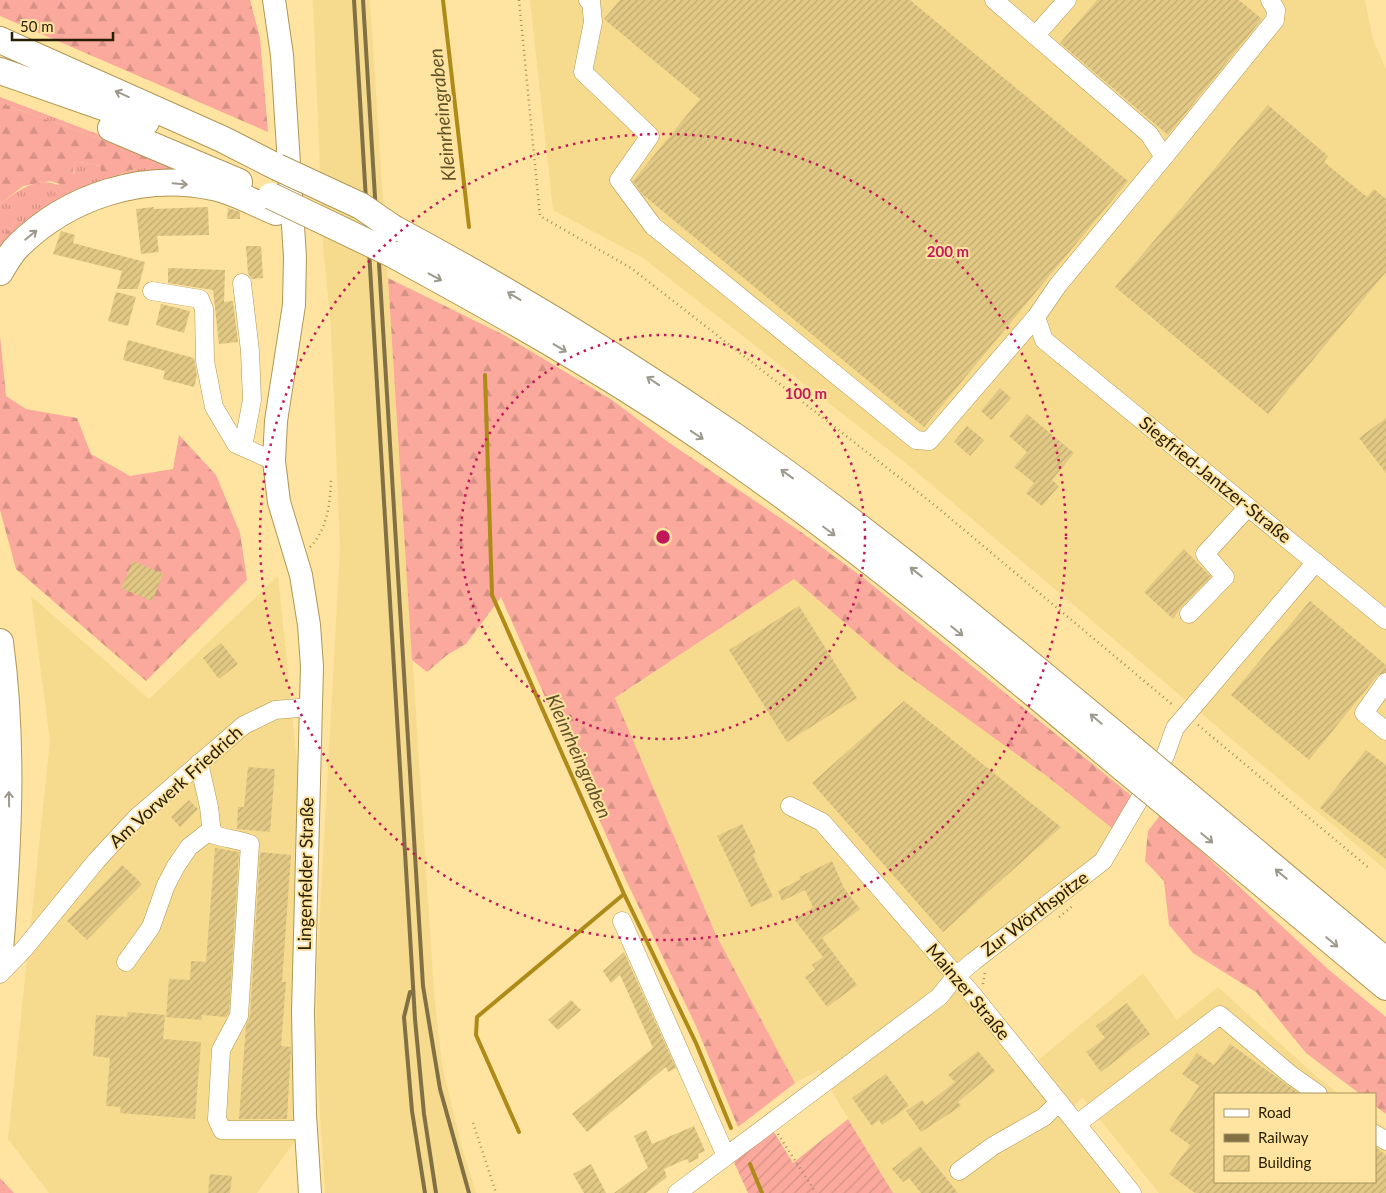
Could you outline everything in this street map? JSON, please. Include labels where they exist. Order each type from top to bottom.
[{"type":"highway","points":[[0,40],[222,139],[275,188]]},
{"type":"highway","points":[[0,71],[183,136],[349,232],[519,323],[629,391],[720,451],[1129,759]]},
{"type":"highway","points":[[0,88],[275,188],[393,228],[479,274],[631,366],[737,438],[896,556],[1176,799],[1386,987]]},
{"type":"highway","points":[[0,272],[16,248],[53,217],[108,190],[155,182],[214,187],[275,188]]},
{"type":"highway","points":[[0,642],[9,747],[12,950]]},
{"type":"highway","points":[[1176,799],[1386,961]]},
{"type":"main road","name":"Lingenfelder Straße","points":[[274,0],[282,55],[295,257],[294,305],[276,421],[274,461],[279,502],[297,557],[309,625],[311,707],[303,1012],[306,1130],[310,1193]]},
{"type":"street","points":[[588,0],[592,1],[593,22],[583,72],[650,136],[619,180],[653,226],[916,440],[929,441],[1036,317],[1058,285],[1275,20],[1276,10],[1270,0]]},
{"type":"street","points":[[994,0],[1149,134],[1164,157]]},
{"type":"street","points":[[1035,36],[1067,0]]},
{"type":"street","points":[[242,283],[250,351],[252,400],[243,447]]},
{"type":"street","points":[[152,291],[200,299],[204,309],[205,360],[214,407],[236,444],[274,461]]},
{"type":"street","name":"Siegfried-Jantzer-Straße","points":[[1036,317],[1044,340],[1386,620]]},
{"type":"street","points":[[1189,614],[1225,577],[1205,554],[1248,507]]},
{"type":"street","name":"Zur Wörthspitze","points":[[677,1193],[940,997],[956,976],[1103,861],[1165,756],[1175,728],[1316,562]]},
{"type":"street","points":[[1386,682],[1364,713],[1386,731]]},
{"type":"street","name":"Am Vorwerk Friedrich","points":[[0,974],[12,950],[130,824],[199,763],[244,725],[258,717],[275,710],[311,707]]},
{"type":"street","points":[[199,763],[209,807],[212,834],[224,838],[236,838],[250,844],[239,1016],[221,1050],[217,1119],[222,1130],[306,1130]]},
{"type":"street","name":"Mainzer Straße","points":[[790,806],[822,822],[956,976],[1132,1193]]},
{"type":"street","points":[[126,962],[151,927],[166,885],[176,866],[189,847],[212,829]]},
{"type":"street","points":[[622,922],[726,1156]]},
{"type":"street","points":[[1076,1124],[1220,1015],[1291,1075],[1317,1093]]},
{"type":"street","points":[[959,1171],[993,1146],[1044,1117],[1059,1102]]},
{"type":"path","points":[[519,0],[540,216],[631,268],[932,503],[1369,868]]},
{"type":"path","points":[[297,557],[309,549],[322,531],[328,515],[331,479]]},
{"type":"path","points":[[1059,917],[1080,900]]},
{"type":"path","points":[[983,988],[983,977],[986,969]]},
{"type":"path","points":[[771,1122],[816,1193]]},
{"type":"path","points":[[473,1123],[496,1193]]},
{"type":"shaded area","points":[[313,0],[370,0],[434,993],[442,1065],[462,1148],[476,1193],[325,1193],[316,1053],[317,966],[340,551],[331,327],[323,246]]},
{"type":"shaded area","points":[[530,0],[1365,0],[1373,40],[1386,69],[1386,870],[912,468],[643,258],[553,210]]},
{"type":"shaded area","points":[[278,576],[300,790],[295,1141],[257,1193],[49,1193],[8,1139],[50,741],[31,596],[149,699]]},
{"type":"shaded area","points":[[794,579],[896,667],[1048,777],[1113,829],[1097,859],[943,972],[1024,1072],[1143,973],[1177,1020],[1218,987],[1318,1078],[1338,1093],[1214,1093],[1214,1183],[1376,1183],[1376,1121],[1386,1128],[1386,1193],[1159,1193],[1082,1097],[1063,1120],[1120,1193],[893,1193],[819,1070],[795,1083],[716,935],[615,699]]},
{"type":"green space","points":[[0,0],[250,0],[260,38],[268,132],[0,16]]},
{"type":"green space","points":[[0,97],[174,163],[184,176],[8,240],[19,226],[19,219],[0,238],[0,204],[20,190],[34,184],[42,182],[58,185],[75,173],[73,167],[75,161],[100,166],[103,172],[121,175],[124,172],[152,166],[155,162],[154,158],[0,103]]},
{"type":"green space","points":[[0,103],[154,158],[155,162],[152,166],[146,168],[127,171],[113,178],[103,179],[100,166],[75,161],[73,167],[74,179],[67,186],[50,181],[23,186],[0,204]]},
{"type":"green space","points":[[19,219],[22,223],[0,247],[0,238]]},
{"type":"green space","points":[[388,278],[504,335],[612,400],[668,442],[801,532],[865,579],[1133,797],[1113,829],[1048,777],[896,667],[794,579],[615,698],[716,935],[795,1083],[738,1127],[696,1026],[625,878],[501,597],[466,644],[447,655],[427,672],[412,660]]},
{"type":"green space","points":[[0,336],[6,396],[26,409],[77,418],[91,454],[130,476],[173,469],[179,435],[216,475],[240,533],[247,580],[146,681],[16,569],[0,510]]},
{"type":"green space","points":[[1161,814],[1329,970],[1386,1017],[1386,1114],[1376,1107],[1376,1093],[1359,1093],[1306,1053],[1256,992],[1193,953],[1169,925],[1164,881],[1145,861],[1148,831]]},
{"type":"green space","points":[[848,1119],[893,1193],[748,1193],[733,1160],[772,1129],[793,1163]]},
{"type":"green space","points":[[0,1178],[14,1193],[0,1193]]},
{"type":"building","points":[[620,0],[910,0],[1128,181],[924,427],[642,194],[633,181],[700,99],[604,19]]},
{"type":"building","points":[[1097,0],[1239,0],[1262,19],[1168,135],[1060,43]]},
{"type":"building","points":[[1268,105],[1328,156],[1324,162],[1367,197],[1374,189],[1386,199],[1386,272],[1268,414],[1115,287]]},
{"type":"building","points":[[154,207],[154,209],[208,207],[209,235],[157,236],[159,252],[141,254],[136,209]]},
{"type":"building","points":[[228,208],[240,212],[240,219],[227,219]]},
{"type":"building","points":[[61,231],[75,235],[73,243],[145,262],[138,289],[117,289],[122,271],[53,254]]},
{"type":"building","points":[[246,246],[261,246],[263,278],[252,279],[248,274]]},
{"type":"building","points":[[168,268],[225,270],[224,302],[233,301],[238,342],[219,344],[213,290],[168,283]]},
{"type":"building","points":[[116,292],[136,297],[128,326],[108,321]]},
{"type":"building","points":[[161,304],[190,311],[184,333],[156,325]]},
{"type":"building","points":[[128,340],[194,358],[197,376],[194,387],[163,379],[165,371],[123,360]]},
{"type":"building","points":[[1000,388],[1011,398],[991,420],[981,411]]},
{"type":"building","points":[[1027,414],[1074,453],[1052,480],[1059,486],[1042,506],[1026,493],[1034,483],[1014,467],[1027,452],[1009,436]]},
{"type":"building","points":[[1386,418],[1386,473],[1359,438]]},
{"type":"building","points":[[967,426],[984,440],[970,456],[954,442]]},
{"type":"building","points":[[1184,549],[1211,577],[1181,607],[1173,619],[1144,592]]},
{"type":"building","points":[[133,561],[163,574],[152,601],[121,588]]},
{"type":"building","points":[[1310,601],[1386,665],[1386,672],[1377,676],[1309,760],[1231,695]]},
{"type":"building","points":[[799,606],[857,698],[787,742],[729,650]]},
{"type":"building","points":[[221,643],[238,664],[219,679],[203,658]]},
{"type":"building","points":[[904,701],[1061,827],[943,932],[812,783]]},
{"type":"building","points":[[1366,750],[1386,765],[1386,859],[1320,808]]},
{"type":"building","points":[[248,767],[275,769],[270,832],[237,829],[238,807],[244,807]]},
{"type":"building","points":[[189,800],[198,809],[180,827],[171,817]]},
{"type":"building","points":[[742,824],[756,853],[753,855],[773,897],[751,907],[717,836]]},
{"type":"building","points":[[215,848],[239,852],[229,1013],[226,1017],[202,1015],[202,1020],[166,1017],[169,979],[190,980],[191,961],[206,962]]},
{"type":"building","points":[[260,852],[291,855],[282,982],[286,982],[281,1046],[291,1047],[287,1119],[239,1119],[246,1025],[250,1017]]},
{"type":"building","points":[[832,861],[844,888],[860,909],[822,938],[857,985],[827,1007],[805,977],[815,970],[812,965],[823,957],[795,920],[813,907],[805,890],[782,901],[778,891],[801,879],[799,877]]},
{"type":"building","points":[[122,865],[142,884],[87,940],[67,921]]},
{"type":"building","points":[[624,952],[676,1068],[668,1072],[666,1067],[587,1132],[572,1114],[653,1048],[620,975],[611,983],[603,971]]},
{"type":"building","points":[[571,1000],[581,1010],[558,1030],[548,1020]]},
{"type":"building","points":[[1127,1003],[1150,1034],[1101,1072],[1086,1052],[1105,1038],[1096,1026]]},
{"type":"building","points":[[128,1012],[165,1015],[163,1039],[201,1042],[195,1119],[120,1113],[121,1107],[106,1106],[110,1058],[93,1056],[96,1015],[127,1017]]},
{"type":"building","points":[[1230,1044],[1299,1093],[1214,1093],[1214,1183],[1376,1183],[1376,1148],[1386,1155],[1386,1193],[1195,1193],[1169,1174],[1190,1145],[1169,1130],[1199,1086],[1182,1074],[1197,1053],[1214,1065]]},
{"type":"building","points":[[978,1051],[995,1071],[958,1102],[961,1106],[921,1132],[906,1111],[922,1100],[926,1105],[955,1082],[948,1075]]},
{"type":"building","points":[[886,1074],[909,1106],[882,1125],[879,1120],[872,1126],[852,1098]]},
{"type":"building","points":[[694,1126],[705,1151],[698,1154],[699,1158],[689,1163],[687,1159],[664,1169],[667,1177],[646,1193],[614,1193],[648,1168],[634,1136],[646,1130],[652,1144]]},
{"type":"building","points":[[920,1146],[958,1193],[921,1193],[909,1178],[903,1182],[892,1169]]},
{"type":"building","points":[[591,1164],[606,1193],[584,1193],[573,1174]]},
{"type":"building","points":[[210,1174],[232,1176],[230,1193],[208,1193]]},
{"type":"waterway","name":"Kleinrheingraben","points":[[443,0],[469,227]]},
{"type":"waterway","name":"Kleinrheingraben","points":[[485,375],[492,595],[624,894],[696,1043],[731,1128]]},
{"type":"waterway","points":[[519,1132],[476,1035],[477,1017],[624,894]]},
{"type":"waterway","name":"Kleinrheingraben","points":[[750,1164],[762,1193]]},
{"type":"railway","points":[[354,0],[415,1019],[424,1114],[436,1193]]},
{"type":"railway","points":[[363,0],[423,986],[440,1089],[469,1193]]},
{"type":"railway","points":[[410,992],[404,1017],[412,1111],[425,1193]]}]
